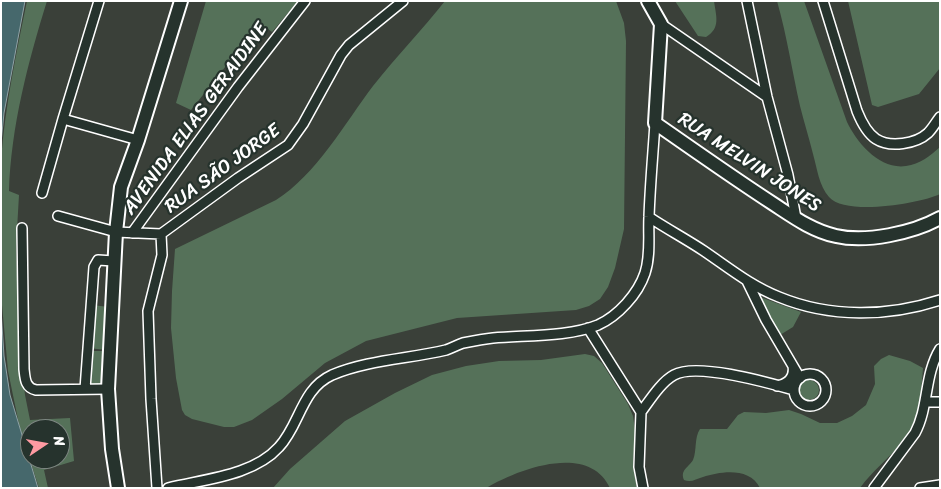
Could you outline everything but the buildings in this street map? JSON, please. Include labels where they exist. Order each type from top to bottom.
[{"type":"main road","points":[[118,488],[112,449],[108,389],[114,261],[121,187],[138,140],[181,1]]},
{"type":"main road","points":[[648,1],[661,24],[655,123]]},
{"type":"main road","name":"RUA MELVIN JONES","points":[[655,123],[747,187],[812,228],[826,234],[837,237],[878,237],[917,229],[940,218]]},
{"type":"street","points":[[42,192],[99,1]]},
{"type":"street","name":"AVENIDA ELIAS GERAIDINE","points":[[132,233],[238,87],[305,1]]},
{"type":"street","name":"RUA SÃO JORGE","points":[[58,216],[116,232],[160,234],[288,145],[300,129],[341,55],[349,45],[404,1]]},
{"type":"street","points":[[747,1],[767,97],[788,175],[796,218]]},
{"type":"street","points":[[823,1],[856,111],[874,137],[881,142],[892,144],[908,142],[925,135],[940,117]]},
{"type":"street","points":[[661,24],[767,97]]},
{"type":"street","points":[[63,118],[138,140]]},
{"type":"street","points":[[168,488],[246,470],[268,458],[287,437],[306,400],[321,383],[331,376],[359,366],[448,349],[476,341],[588,328],[606,320],[621,309],[635,293],[642,281],[647,266],[655,123]]},
{"type":"street","points":[[649,218],[704,251],[747,281],[778,297],[802,306],[845,312],[893,312],[940,300]]},
{"type":"street","points":[[22,228],[24,369],[26,383],[34,390],[108,389]]},
{"type":"street","points":[[157,488],[148,311],[162,255],[160,234]]},
{"type":"street","points":[[84,389],[94,267],[98,260],[114,261]]},
{"type":"street","points":[[747,281],[766,320],[800,378]]},
{"type":"street","points":[[588,328],[641,412],[639,467],[644,488]]},
{"type":"street","points":[[874,488],[915,433],[923,416],[930,371],[940,349]]},
{"type":"street","points":[[777,386],[784,384],[791,378],[793,372],[792,364]]},
{"type":"street","points":[[641,412],[672,376],[682,372],[708,371],[739,376],[794,390]]},
{"type":"street","points":[[810,374],[820,378],[826,387],[825,398],[817,405],[808,407],[798,400],[794,390],[800,378],[810,374]]},
{"type":"street","points":[[925,402],[940,402]]},
{"type":"street","points":[[920,488],[940,485]]},
{"type":"green space","points":[[27,1],[47,1],[33,47],[22,95],[10,167],[9,191],[19,195],[16,247],[20,355],[30,419],[20,419],[20,429],[8,371],[1,294],[1,160],[15,61]]},
{"type":"green space","points":[[206,1],[298,1],[272,32],[260,23],[191,110],[176,103]]},
{"type":"green space","points":[[445,1],[616,1],[624,23],[626,41],[624,229],[615,268],[608,287],[600,299],[589,306],[576,310],[457,318],[366,341],[325,363],[282,399],[252,420],[234,427],[224,427],[192,419],[185,415],[182,410],[176,378],[171,328],[175,249],[276,200],[291,189],[317,163],[373,86]]},
{"type":"green space","points":[[675,1],[714,1],[716,26],[714,30],[706,37],[698,36]]},
{"type":"green space","points":[[777,1],[804,1],[847,122],[851,130],[870,153],[887,164],[906,166],[924,159],[940,147],[940,194],[900,204],[866,207],[838,203],[829,197],[819,177],[797,93]]},
{"type":"green space","points":[[848,1],[940,1],[940,68],[919,94],[878,107],[872,105]]},
{"type":"green space","points":[[760,297],[801,312],[793,327],[780,335]]},
{"type":"green space","points":[[92,305],[109,307],[106,350],[88,348]]},
{"type":"green space","points":[[88,351],[105,351],[104,385],[87,385]]},
{"type":"green space","points":[[585,354],[594,356],[602,363],[628,404],[633,416],[635,430],[633,466],[637,488],[610,488],[600,474],[586,466],[570,463],[534,468],[486,488],[273,488],[290,469],[345,421],[432,375],[466,366],[499,361],[541,360]]},
{"type":"green space","points":[[889,355],[910,361],[923,368],[919,407],[909,434],[860,488],[760,488],[749,477],[734,472],[718,473],[691,481],[684,480],[683,474],[693,460],[700,429],[727,429],[738,415],[744,412],[766,413],[789,410],[820,423],[837,423],[852,416],[866,405],[875,384],[874,366],[881,359]]},
{"type":"green space","points":[[809,380],[816,383],[819,390],[816,397],[809,400],[802,397],[799,390],[802,383]]},
{"type":"green space","points":[[70,418],[74,461],[70,462],[70,419],[50,419]]},
{"type":"green space","points":[[33,469],[47,469],[44,470],[48,488],[39,488]]},
{"type":"water","points":[[1,1],[25,1],[4,113],[1,143]]},
{"type":"water","points":[[1,310],[4,356],[10,395],[20,428],[20,469],[32,469],[38,488],[1,488]]}]
